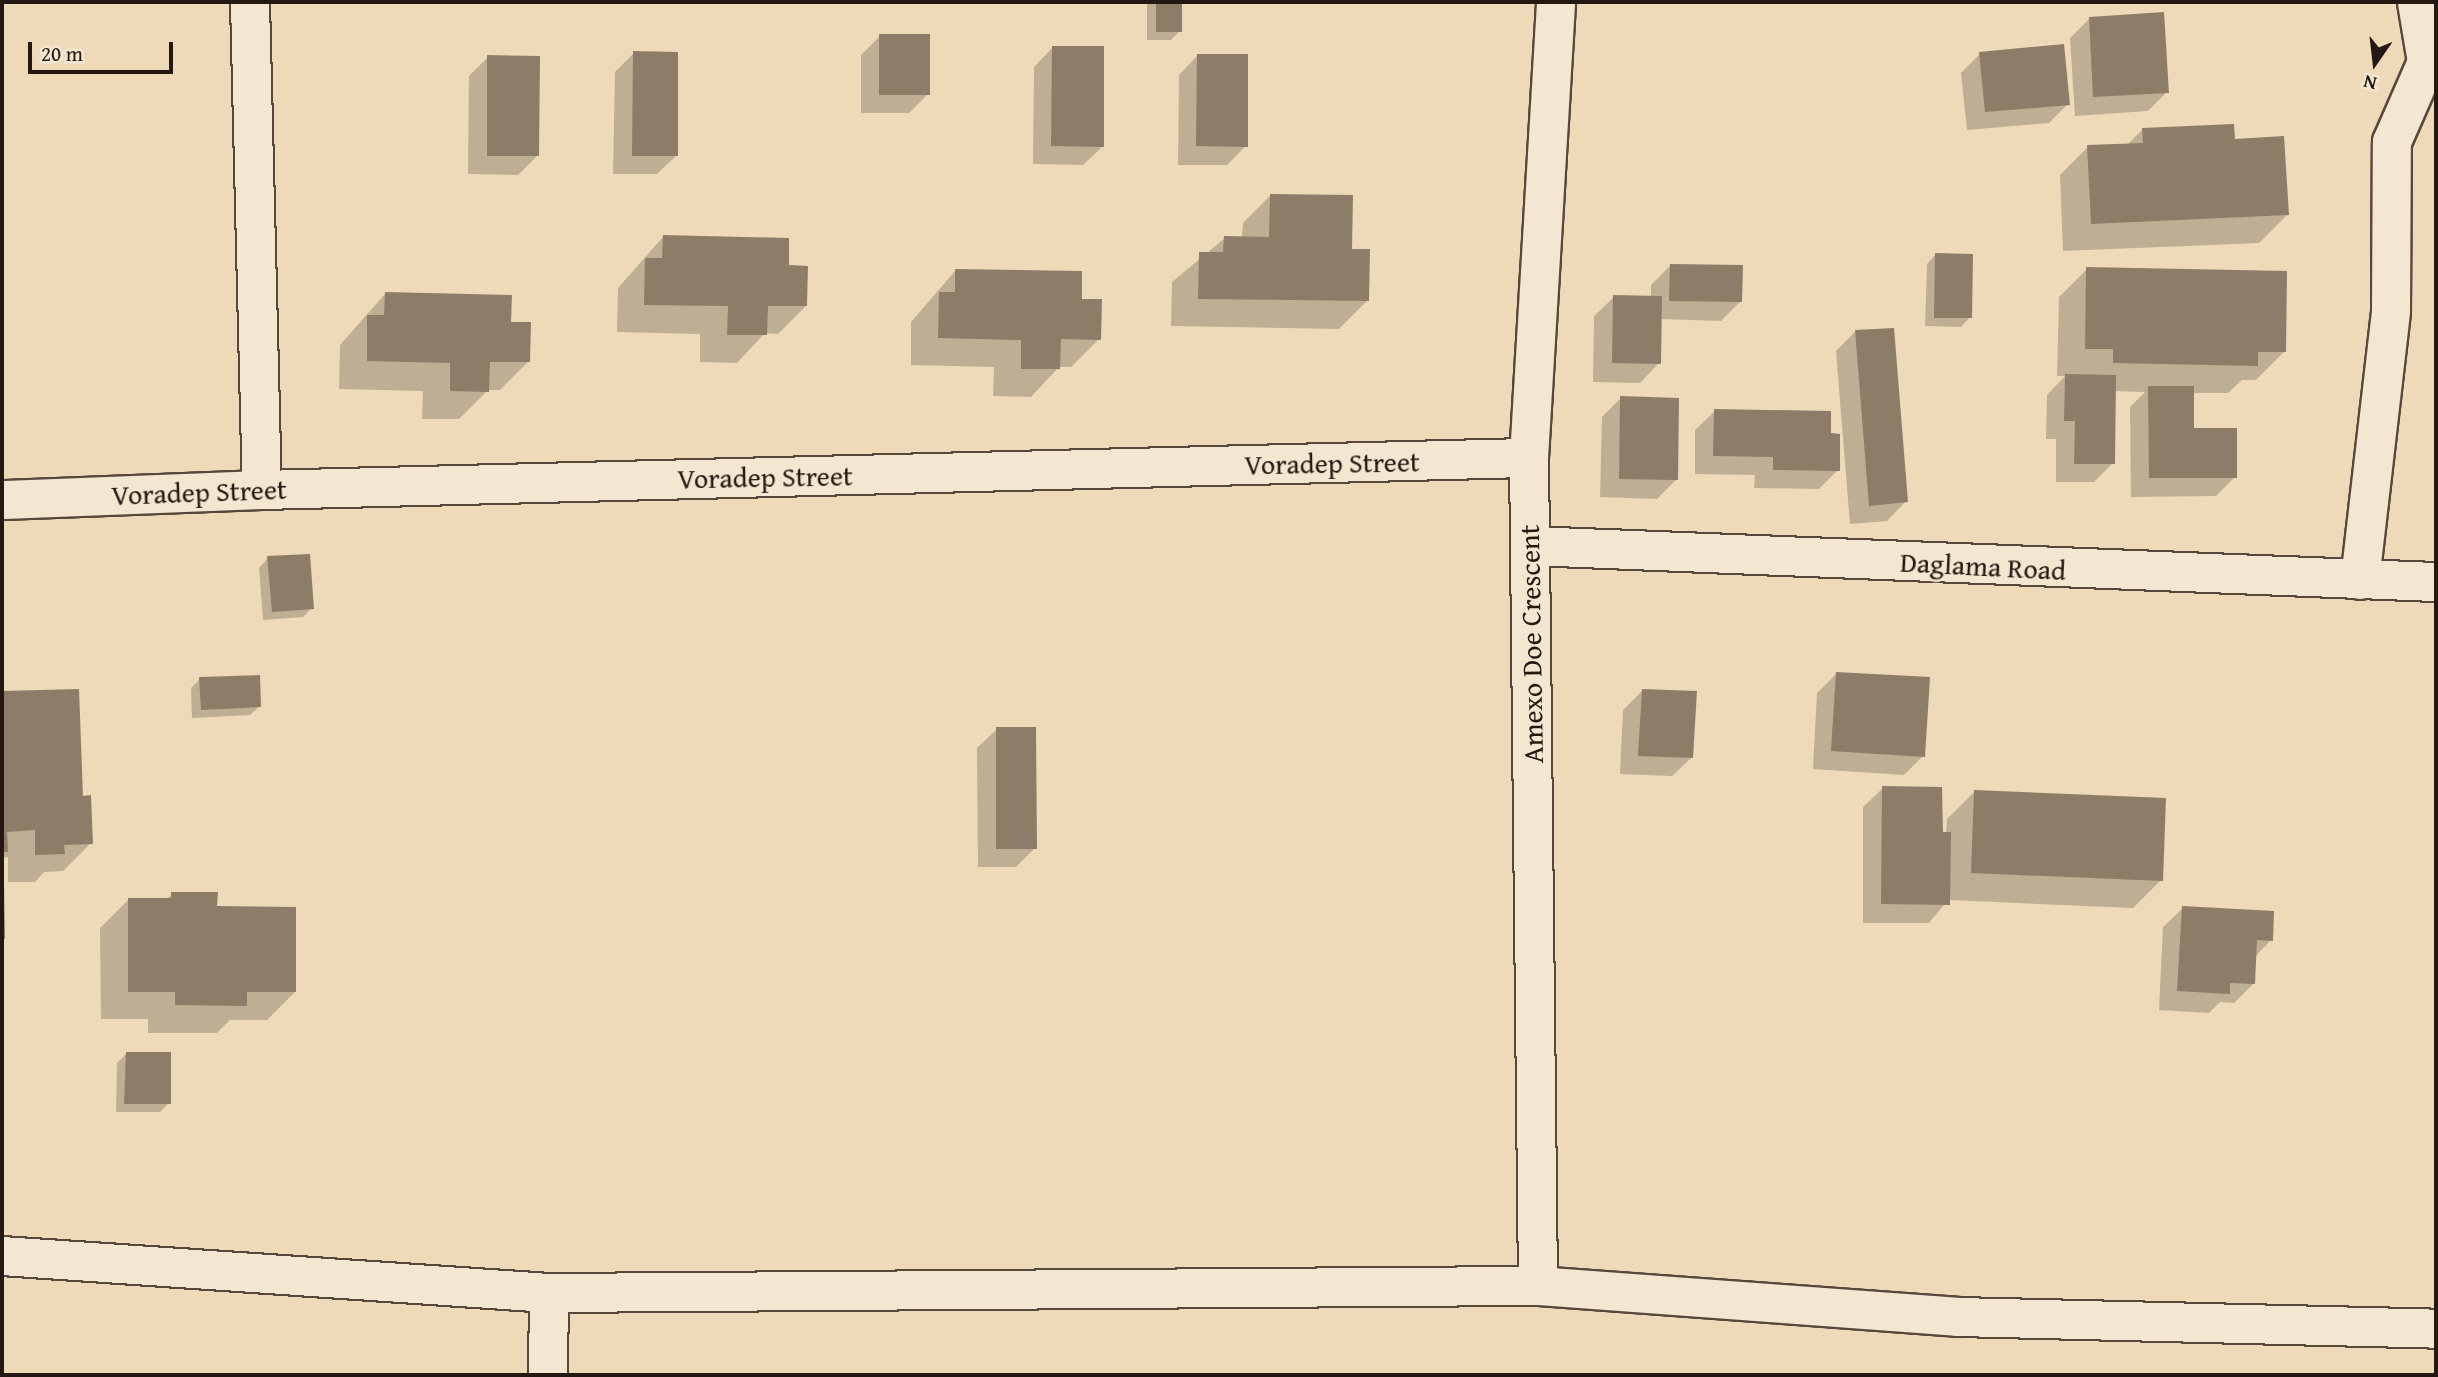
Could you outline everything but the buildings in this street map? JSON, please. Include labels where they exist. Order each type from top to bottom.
[{"type":"street","points":[[250,2],[262,489]]},
{"type":"street","name":"Amexo Doe Crescent","points":[[1538,1286],[1529,458],[1556,2]]},
{"type":"street","points":[[2360,580],[2391,312],[2392,142],[2431,60],[2417,2]]},
{"type":"street","name":"Voradep Street","points":[[2,500],[262,489],[1529,458]]},
{"type":"street","name":"Daglama Road","points":[[1531,545],[2436,582]]},
{"type":"street","points":[[2,1256],[549,1293],[1538,1286],[1958,1317],[2436,1329]]},
{"type":"street","points":[[548,1375],[549,1293]]}]
